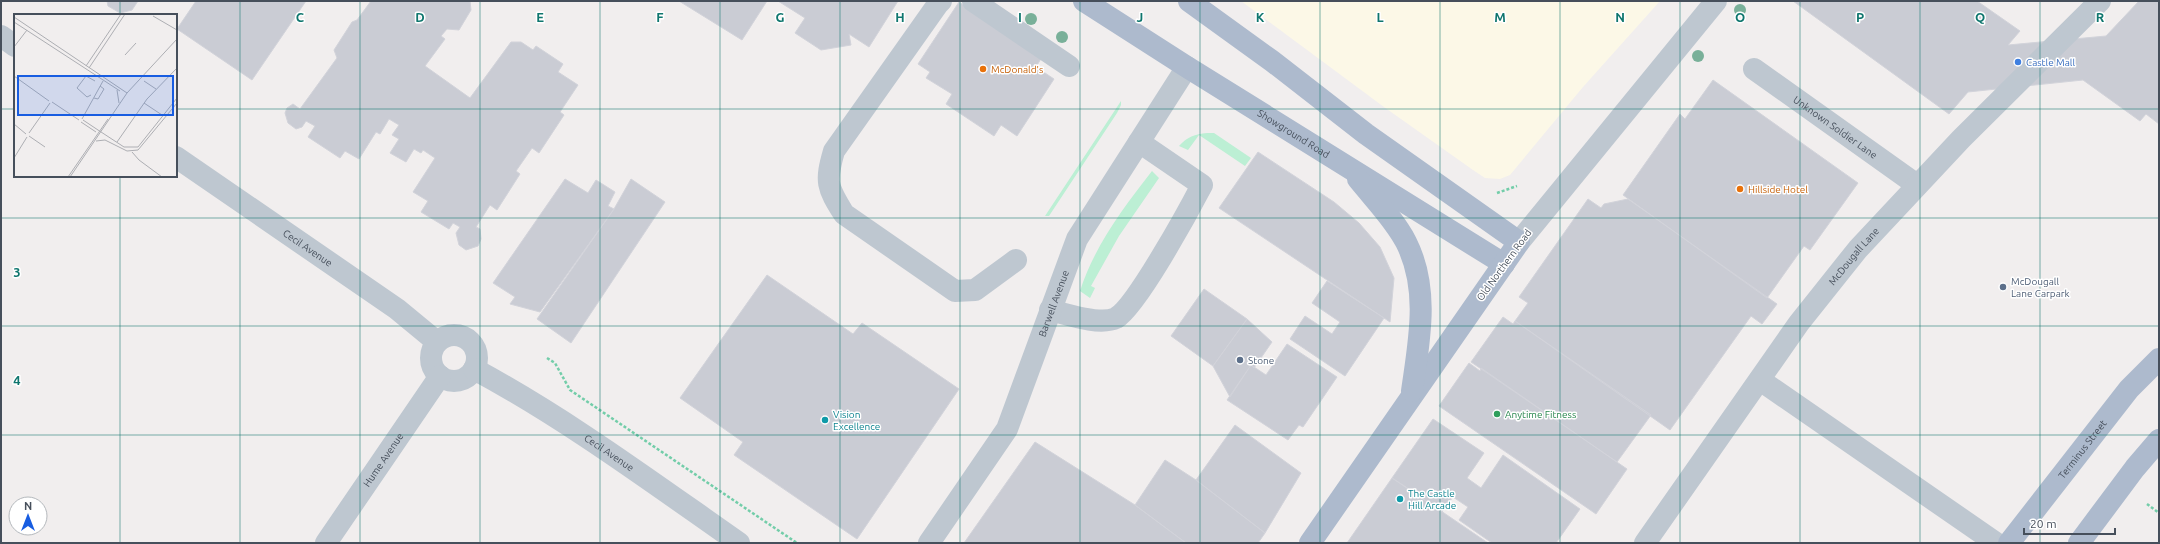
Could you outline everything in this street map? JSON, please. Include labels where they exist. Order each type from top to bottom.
[{"type":"main road","name":"Showground Road","points":[[1084,1],[1186,67],[1504,264]]},
{"type":"main road","points":[[1189,1],[1272,61],[1378,142],[1519,242]]},
{"type":"main road","points":[[1347,166],[1395,224],[1406,242],[1417,271],[1421,309],[1419,340],[1411,395]]},
{"type":"main road","name":"Old Northern Road","points":[[1310,543],[1411,395],[1519,242]]},
{"type":"main road","name":"Terminus Street","points":[[2009,543],[2129,389],[2159,359]]},
{"type":"main road","points":[[2079,543],[2135,468],[2159,440]]},
{"type":"street","points":[[942,1],[938,4],[834,151],[828,174],[832,195],[844,214],[955,291],[975,290],[1016,260]]},
{"type":"street","points":[[973,1],[1069,66]]},
{"type":"street","name":"Old Northern Road","points":[[1519,242],[1716,1]]},
{"type":"street","name":"McDougall Lane","points":[[1644,543],[1799,323],[1858,249],[1961,139],[2022,81],[2100,1]]},
{"type":"street","points":[[1,36],[14,45]]},
{"type":"street","name":"Barwell Avenue","points":[[929,543],[1007,429],[1077,238],[1186,67]]},
{"type":"street","name":"Unknown Soldier Lane","points":[[1754,69],[1917,185]]},
{"type":"street","points":[[1050,310],[1093,320],[1115,318],[1130,305],[1185,216],[1202,185],[1139,142]]},
{"type":"street","name":"Cecil Avenue","points":[[177,158],[397,309],[438,342]]},
{"type":"street","points":[[450,335],[464,337],[470,342],[477,354],[474,369],[465,378],[458,380],[452,381],[440,376],[432,363],[433,348],[438,342],[450,335]]},
{"type":"street","name":"Cecil Avenue","points":[[474,369],[503,384],[614,455],[739,543]]},
{"type":"street","name":"Hume Avenue","points":[[326,543],[440,376]]},
{"type":"street","points":[[1760,380],[1996,543]]},
{"type":"path","points":[[547,358],[555,363],[570,390],[796,543]]},
{"type":"path","points":[[2147,504],[2159,513]]},
{"type":"shaded area","points":[[1241,1],[1660,1],[1583,87],[1510,175],[1500,179],[1485,178],[1473,170],[1384,107]]},
{"type":"green space","points":[[1121,101],[1121,105],[1117,113],[1049,216],[1045,216]]},
{"type":"green space","points":[[1207,133],[1214,133],[1251,158],[1245,166],[1199,135],[1188,150],[1179,146],[1192,136]]},
{"type":"green space","points":[[1152,171],[1159,178],[1119,236],[1091,286],[1095,288],[1090,298],[1080,291],[1093,259],[1110,228]]},
{"type":"building","points":[[107,1],[138,1],[132,10],[120,13],[108,6]]},
{"type":"building","points":[[196,1],[306,1],[252,80],[177,29]]},
{"type":"building","points":[[371,1],[470,1],[471,10],[459,30],[447,29],[441,36],[445,39],[425,66],[470,98],[511,42],[521,42],[533,50],[536,46],[563,64],[558,72],[578,85],[560,112],[564,115],[539,153],[532,148],[516,171],[520,174],[497,210],[490,205],[476,227],[480,229],[481,239],[478,246],[466,250],[459,245],[456,233],[460,227],[453,223],[449,229],[421,212],[428,201],[413,192],[435,158],[423,150],[421,153],[414,149],[406,162],[390,153],[399,139],[392,135],[399,125],[389,119],[380,134],[376,132],[359,159],[345,151],[340,158],[308,137],[315,126],[306,121],[302,127],[296,129],[288,123],[285,113],[287,108],[293,104],[300,109],[337,58],[334,50],[352,22],[357,20]]},
{"type":"building","points":[[679,1],[767,1],[742,40]]},
{"type":"building","points":[[778,1],[898,1],[869,47],[849,34],[851,45],[821,50],[795,33],[805,18]]},
{"type":"building","name":"Castle Mall","points":[[1793,1],[1977,1],[2020,31],[2008,45],[2106,36],[2139,1],[2159,1],[2159,124],[2146,114],[2140,121],[2083,80],[1968,92],[1949,114]]},
{"type":"building","name":"McDonald's","points":[[959,2],[1042,57],[1036,67],[1054,79],[1017,136],[1001,125],[994,136],[946,104],[952,94],[926,78],[930,72],[918,64]]},
{"type":"building","name":"Hillside Hotel","points":[[1713,80],[1858,183],[1810,250],[1804,246],[1767,298],[1623,195],[1680,114],[1685,119]]},
{"type":"building","points":[[1258,152],[1334,202],[1359,223],[1380,247],[1394,278],[1390,322],[1219,208]]},
{"type":"building","points":[[565,179],[588,193],[596,180],[615,192],[608,206],[614,209],[540,312],[510,304],[515,297],[493,283]]},
{"type":"building","points":[[631,179],[665,202],[571,343],[537,319],[614,209]]},
{"type":"building","points":[[1588,199],[1601,208],[1604,204],[1628,199],[1777,304],[1762,324],[1751,316],[1670,430],[1515,321],[1528,303],[1519,297]]},
{"type":"building","name":"Vision Excellence","points":[[767,275],[853,334],[862,323],[959,389],[857,539],[734,455],[743,442],[680,398]]},
{"type":"building","points":[[1327,281],[1384,318],[1345,376],[1290,339],[1305,316],[1332,334],[1340,322],[1312,303]]},
{"type":"building","points":[[1204,289],[1247,319],[1213,366],[1171,336]]},
{"type":"building","points":[[1503,317],[1513,324],[1515,321],[1651,415],[1617,462],[1471,362]]},
{"type":"building","points":[[1247,319],[1272,342],[1254,368],[1251,365],[1230,397],[1213,366]]},
{"type":"building","points":[[1287,344],[1337,377],[1303,427],[1299,425],[1288,440],[1227,400],[1251,365],[1266,375]]},
{"type":"building","points":[[1469,363],[1480,371],[1481,368],[1627,469],[1596,514],[1439,406]]},
{"type":"building","points":[[1433,419],[1484,453],[1467,478],[1481,488],[1503,455],[1580,509],[1556,543],[1492,543],[1459,520],[1468,507],[1453,497],[1442,512],[1392,478]]},
{"type":"building","points":[[1235,425],[1301,473],[1265,533],[1196,480]]},
{"type":"building","points":[[1035,442],[1135,505],[1186,543],[964,543]]},
{"type":"building","points":[[1165,460],[1196,480],[1265,533],[1258,543],[1186,543],[1135,505]]},
{"type":"building","name":"The Castle Hill Arcade","points":[[1392,478],[1403,485],[1488,543],[1347,543]]},
{"type":"place","name":"Castle Mall","points":[[2018,62]]},
{"type":"place","name":"McDonald's","points":[[983,69]]},
{"type":"place","name":"Hillside Hotel","points":[[1740,189]]},
{"type":"place","name":"McDougall Lane Carpark","points":[[2003,287]]},
{"type":"place","name":"Stone","points":[[1240,360]]},
{"type":"place","name":"Anytime Fitness","points":[[1497,414]]},
{"type":"place","name":"Vision Excellence","points":[[825,420]]},
{"type":"place","name":"The Castle Hill Arcade","points":[[1400,499]]}]
